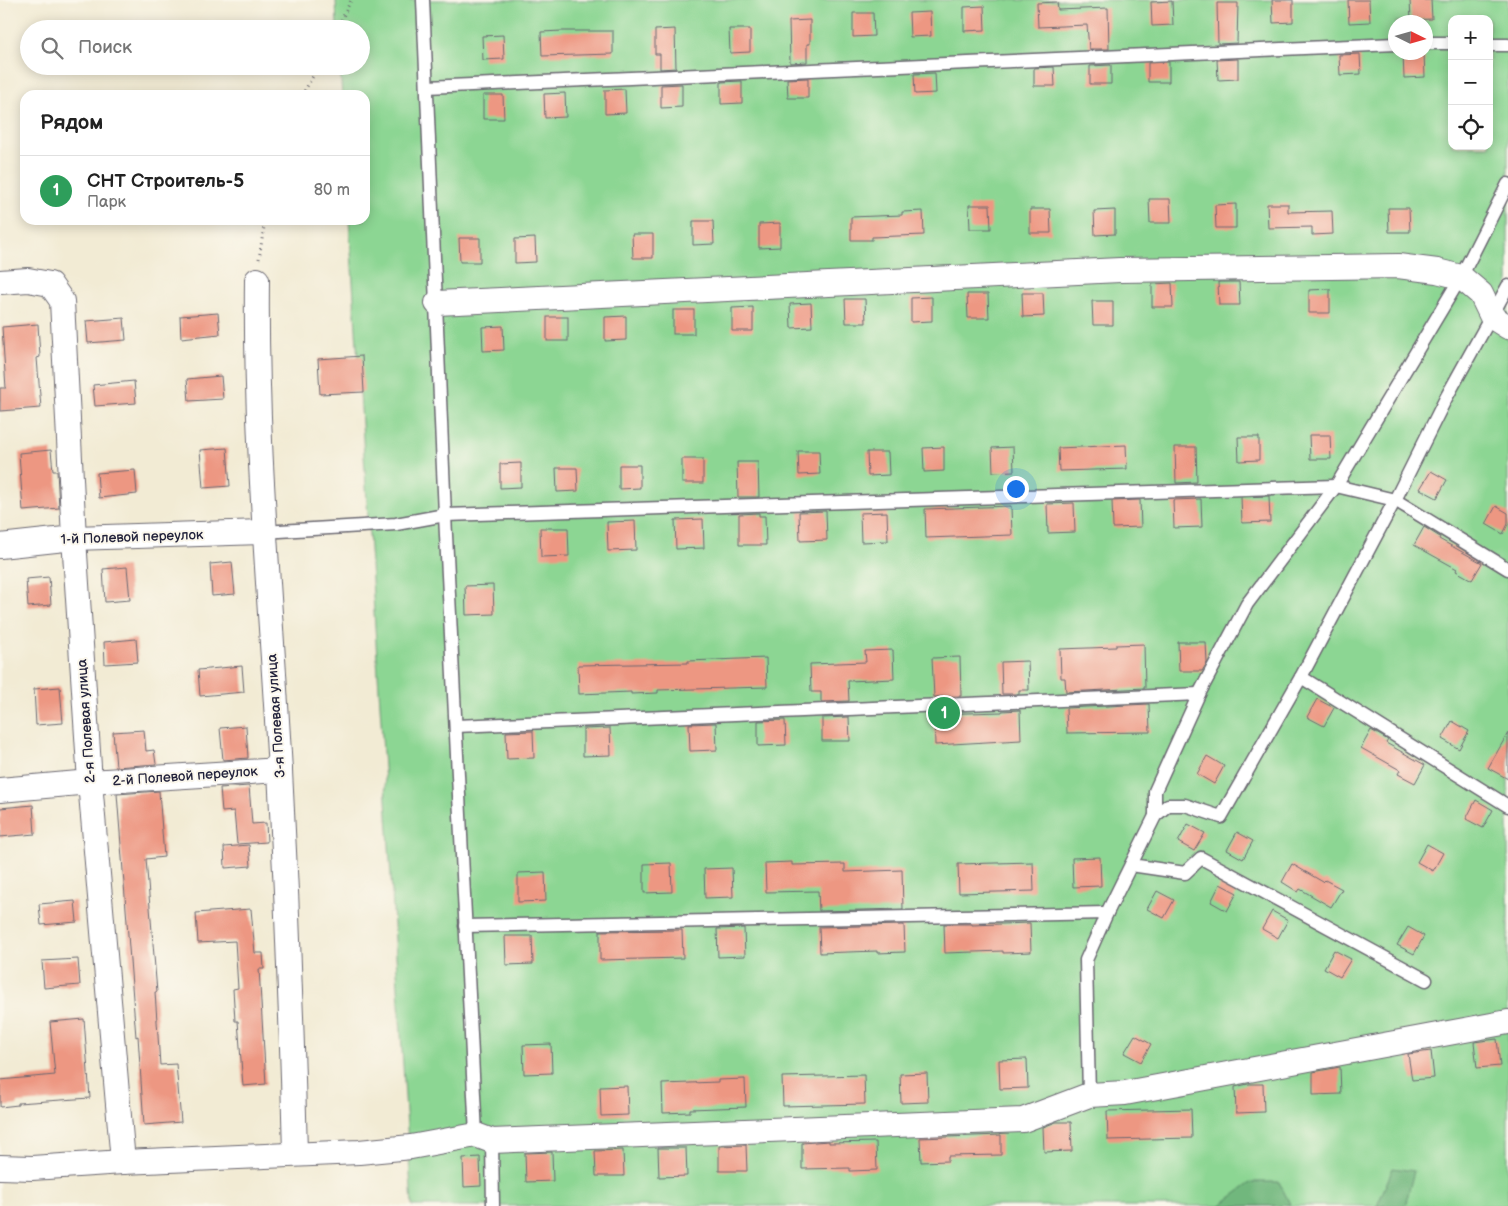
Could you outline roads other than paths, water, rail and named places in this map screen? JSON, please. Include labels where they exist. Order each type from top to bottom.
[{"type":"street","points":[[437,303],[1120,270],[1398,266],[1437,271],[1461,277],[1481,294],[1500,322]]},
{"type":"street","name":"2-я Полевая улица","points":[[0,282],[28,280],[50,284],[62,301],[74,538],[90,782],[123,1162]]},
{"type":"street","name":"3-я Полевая улица","points":[[257,280],[256,325],[263,532],[280,770],[292,1040],[294,1153]]},
{"type":"street","name":"1-й Полевой переулок","points":[[0,546],[74,538],[263,532]]},
{"type":"street","name":"2-й Полевой переулок","points":[[0,790],[90,782],[280,770]]},
{"type":"street","points":[[0,1167],[32,1168],[294,1153],[359,1152],[484,1138],[1023,1120],[1089,1095],[1125,1093],[1508,1022]]},
{"type":"lane","points":[[424,0],[445,515],[465,926],[484,1138],[494,1206]]},
{"type":"lane","points":[[1433,43],[1448,44]]},
{"type":"lane","points":[[428,87],[1388,44]]},
{"type":"lane","points":[[1493,45],[1508,45]]},
{"type":"lane","points":[[1155,816],[1155,791],[1199,694],[1247,604],[1336,486],[1461,277],[1508,184]]},
{"type":"lane","points":[[1089,1095],[1086,960],[1155,816],[1168,805],[1185,804],[1221,817],[1301,677],[1395,500],[1446,398],[1500,322],[1508,286]]},
{"type":"lane","points":[[263,532],[396,524],[445,515],[1336,486],[1395,500],[1508,569]]},
{"type":"lane","points":[[1301,677],[1508,806]]},
{"type":"lane","points":[[456,726],[1199,694]]},
{"type":"lane","points":[[1131,865],[1184,873],[1200,858],[1426,980]]},
{"type":"lane","points":[[465,926],[1107,913]]},
{"type":"place","name":"СНТ Строитель-5","points":[[944,713]]}]
